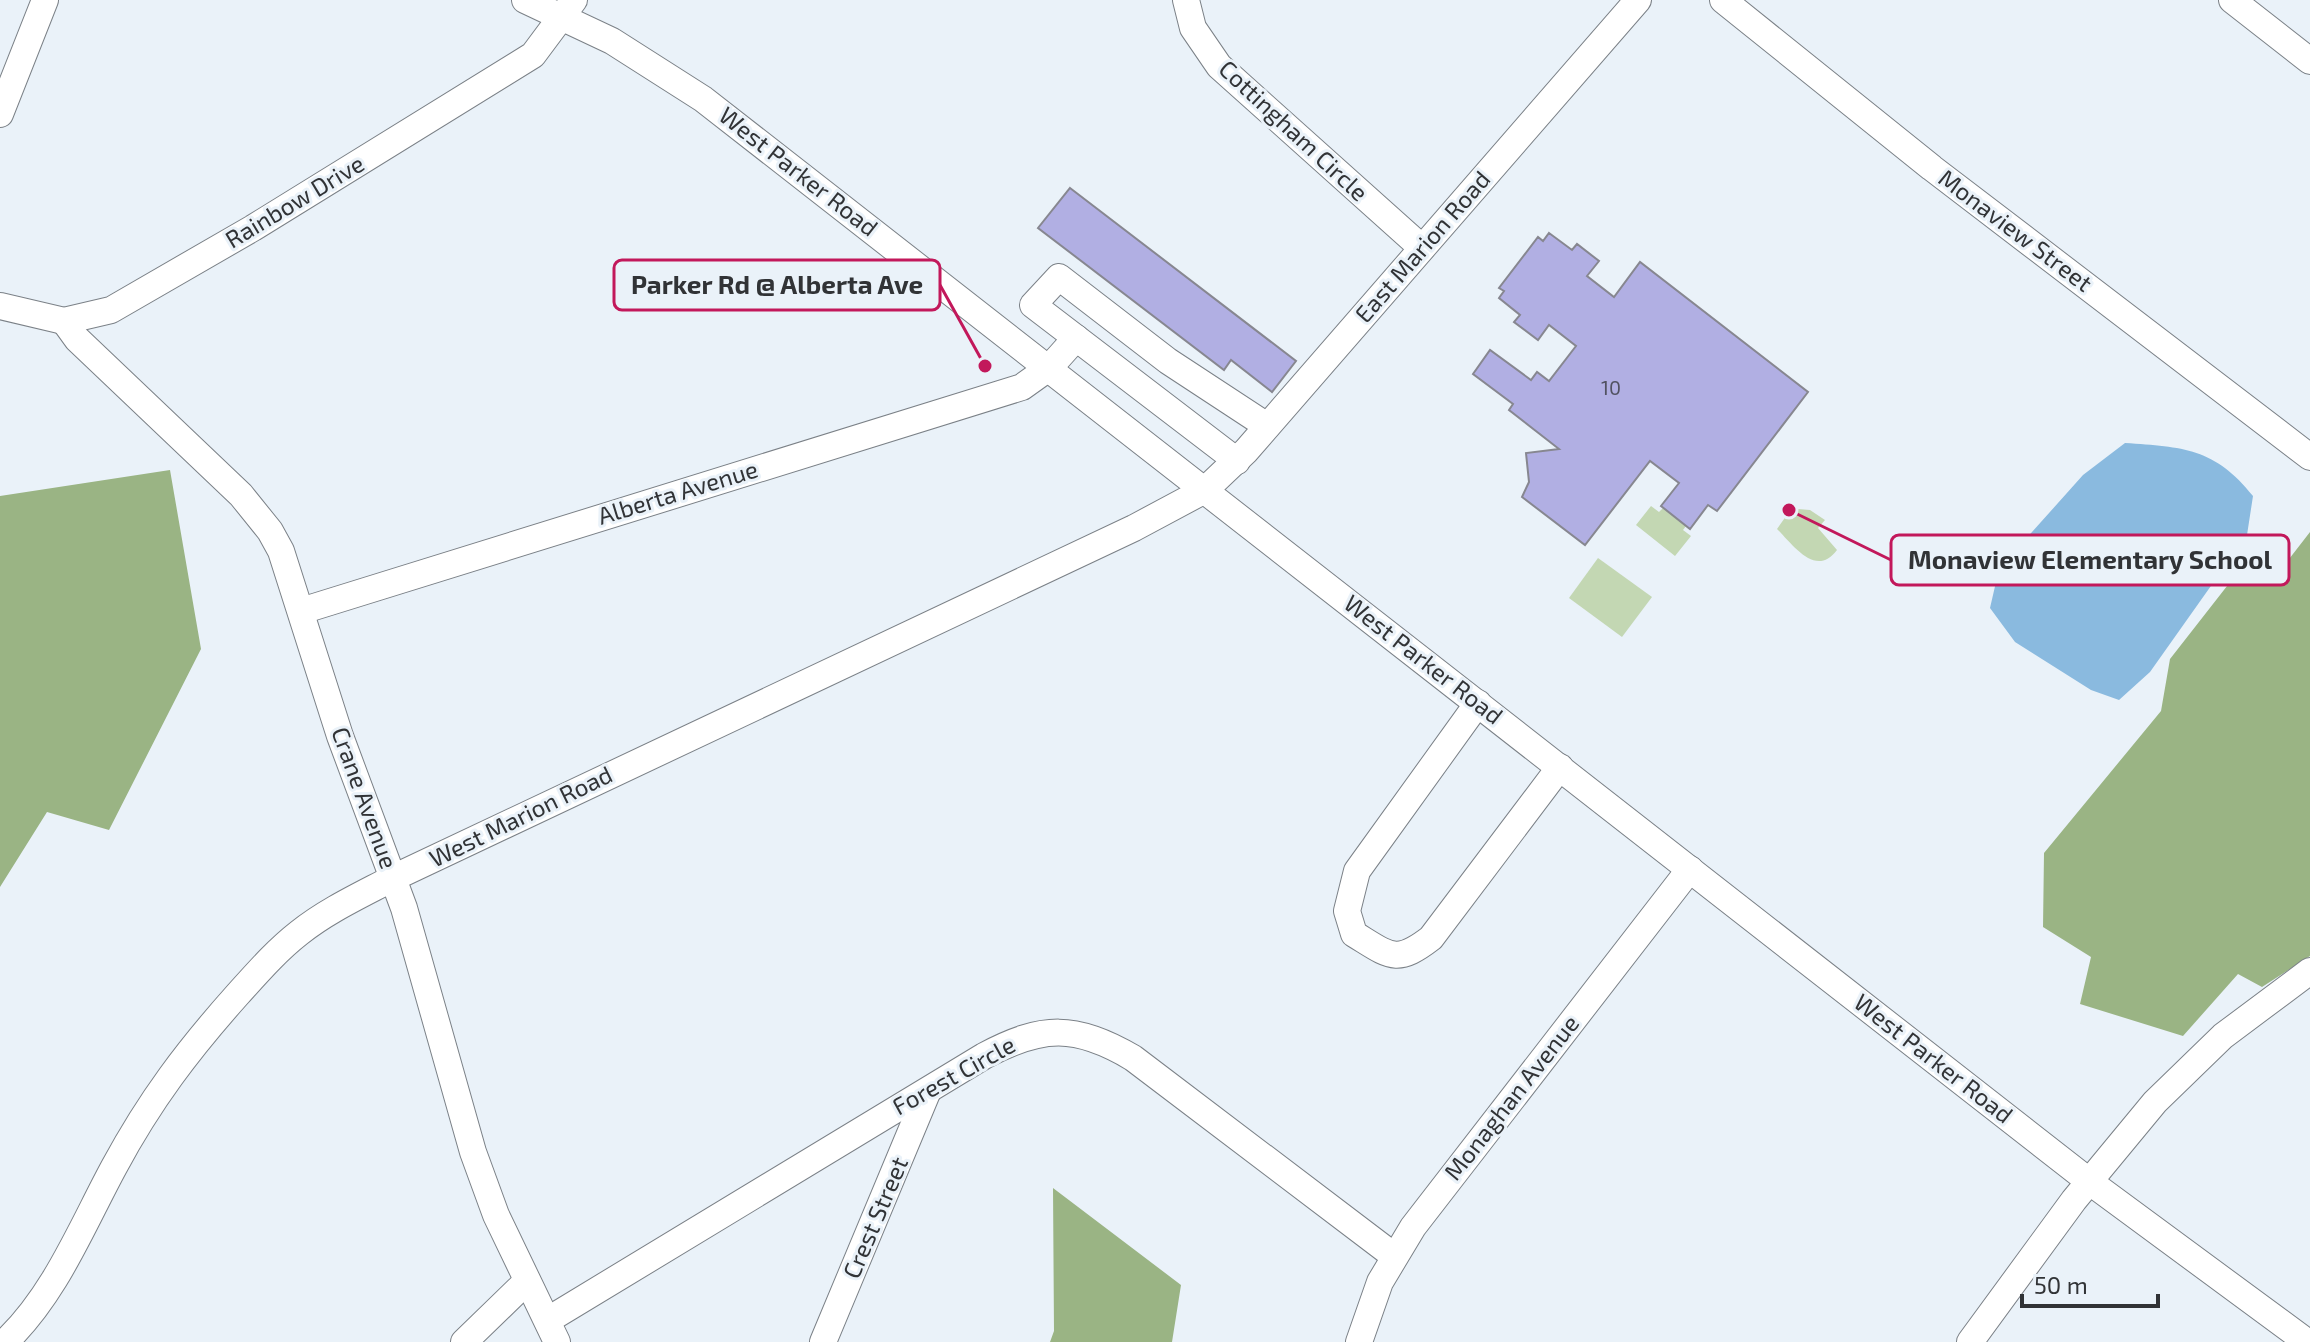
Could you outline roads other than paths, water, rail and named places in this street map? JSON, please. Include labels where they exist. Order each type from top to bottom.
[{"type":"street","points":[[0,114],[45,0]]},
{"type":"street","name":"West Parker Road","points":[[525,0],[568,8],[612,41],[703,99],[2090,1182],[2307,1342]]},
{"type":"street","name":"Cottingham Circle","points":[[1186,0],[1193,28],[1219,66],[1422,248]]},
{"type":"street","name":"East Marion Road","points":[[1205,490],[1237,461],[1638,0]]},
{"type":"street","name":"Monaview Street","points":[[1723,0],[1932,168],[2310,457]]},
{"type":"street","points":[[2232,0],[2310,61]]},
{"type":"street","name":"Rainbow Drive","points":[[6,301],[64,321],[111,310],[267,220],[533,55],[568,8]]},
{"type":"street","points":[[1237,461],[1033,305],[1059,277],[1207,388],[1267,426]]},
{"type":"street","name":"Crane Avenue","points":[[64,321],[77,339],[257,512],[281,551],[340,736],[393,878],[473,1152],[496,1215],[552,1331]]},
{"type":"street","name":"Alberta Avenue","points":[[301,611],[1022,387],[1050,367],[1076,338]]},
{"type":"street","points":[[1111,416],[1135,385]]},
{"type":"street","points":[[1166,408],[1207,388]]},
{"type":"street","name":"West Marion Road","points":[[5,1342],[49,1286],[151,1101],[190,1047],[297,935],[340,905],[393,878],[1134,528],[1205,490]]},
{"type":"street","points":[[1478,703],[1357,871],[1347,911],[1354,934],[1388,956],[1408,955],[1431,938],[1560,767]]},
{"type":"street","name":"Monaghan Avenue","points":[[1359,1342],[1380,1282],[1394,1256],[1690,869]]},
{"type":"street","points":[[1970,1342],[2090,1182],[2185,1070],[2223,1036],[2310,971]]},
{"type":"street","name":"Forest Circle","points":[[552,1331],[671,1243],[927,1093],[984,1056],[1029,1035],[1054,1031],[1091,1037],[1133,1058],[1394,1256]]},
{"type":"street","name":"Crest Street","points":[[823,1342],[927,1093]]},
{"type":"street","points":[[464,1342],[527,1281]]},
{"type":"water","points":[[2125,443],[2181,449],[2211,459],[2239,480],[2253,496],[2247,535],[2150,672],[2119,700],[2091,690],[2015,642],[1990,608],[1999,569],[2083,475]]},
{"type":"place","name":"Parker Rd @ Alberta Ave","points":[[985,366]]},
{"type":"place","name":"Monaview Elementary School","points":[[1789,510]]}]
